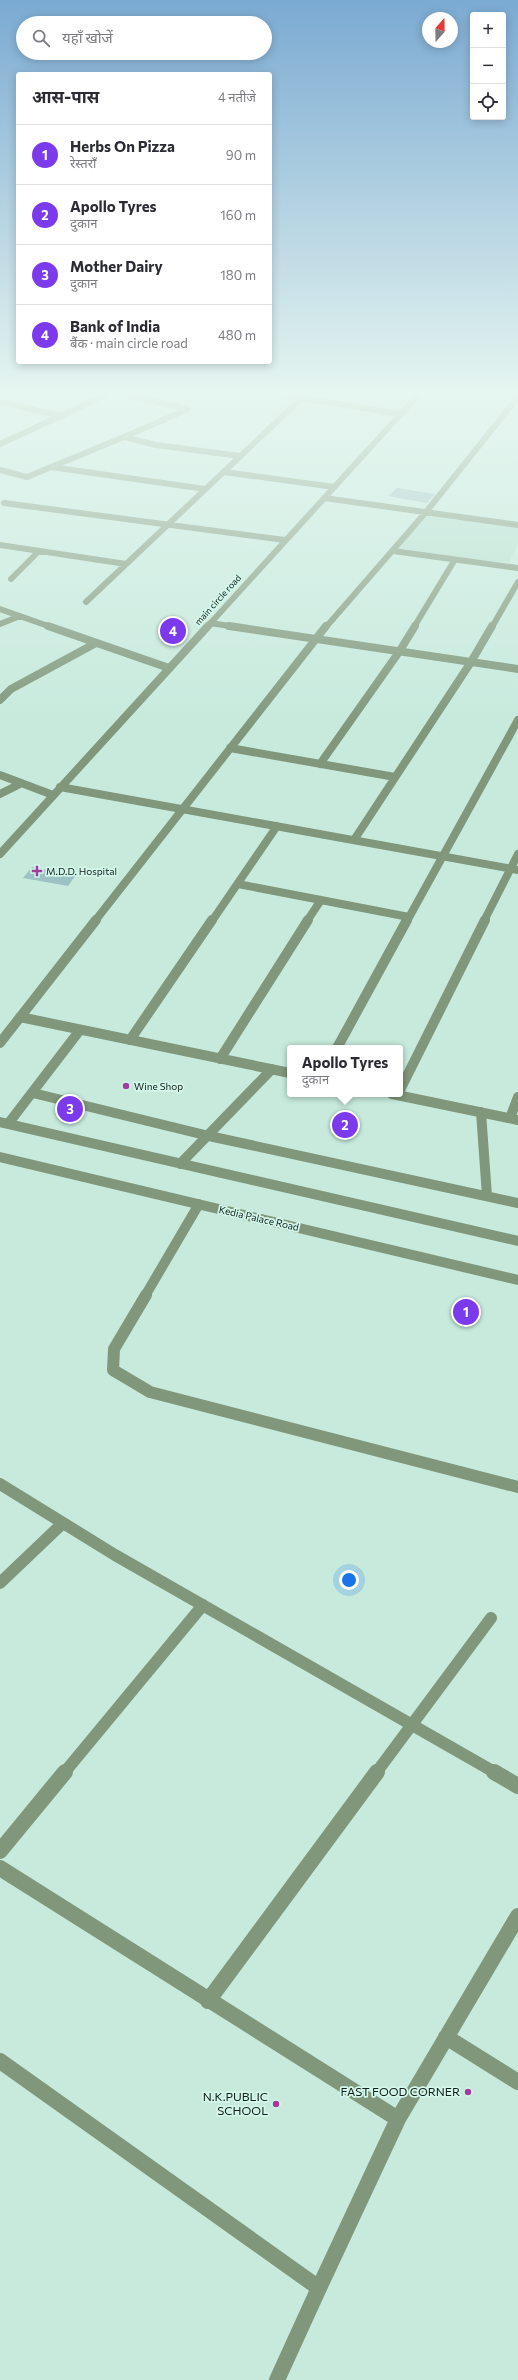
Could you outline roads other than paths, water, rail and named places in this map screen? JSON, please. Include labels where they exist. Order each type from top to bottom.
[{"type":"street","points":[[27,506],[285,540]]},
{"type":"street","points":[[86,602],[187,506]]},
{"type":"street","name":"main circle road","points":[[0,854],[317,506]]},
{"type":"street","points":[[383,506],[518,525]]},
{"type":"street","points":[[0,1043],[315,639],[431,506]]},
{"type":"street","points":[[0,545],[126,564]]},
{"type":"street","points":[[11,579],[39,551]]},
{"type":"street","points":[[393,551],[454,561],[518,568]]},
{"type":"street","points":[[320,764],[398,652],[454,561]]},
{"type":"street","points":[[354,840],[471,662],[518,582]]},
{"type":"street","points":[[0,609],[169,668]]},
{"type":"street","points":[[0,624],[20,616]]},
{"type":"street","points":[[210,623],[518,669]]},
{"type":"street","points":[[0,700],[11,689],[96,643]]},
{"type":"street","points":[[339,1045],[518,720]]},
{"type":"street","points":[[230,748],[395,777]]},
{"type":"street","points":[[0,776],[53,795]]},
{"type":"street","points":[[0,794],[20,784]]},
{"type":"street","points":[[60,787],[514,869]]},
{"type":"street","points":[[130,1040],[277,826]]},
{"type":"street","points":[[403,1082],[514,869],[518,854]]},
{"type":"street","points":[[238,884],[409,917]]},
{"type":"street","points":[[220,1059],[321,900]]},
{"type":"street","points":[[20,1018],[287,1072]]},
{"type":"street","points":[[4,1123],[33,1093],[80,1030]]},
{"type":"street","points":[[180,1164],[209,1136],[272,1069]]},
{"type":"street","points":[[33,1093],[209,1136],[518,1203]]},
{"type":"street","points":[[403,1094],[514,1119],[518,1097]]},
{"type":"street","points":[[481,1112],[487,1196]]},
{"type":"street","points":[[4,1123],[518,1241]]},
{"type":"street","name":"Kedia Palace Road","points":[[0,1157],[518,1280]]},
{"type":"street","points":[[199,1204],[114,1350],[113,1370],[150,1392],[518,1486]]},
{"type":"street","points":[[0,1484],[63,1523],[203,1605],[518,1786]]},
{"type":"street","points":[[0,1583],[63,1523]]},
{"type":"street","points":[[0,1851],[203,1605]]},
{"type":"street","points":[[208,2000],[491,1618]]},
{"type":"street","points":[[0,1868],[398,2119]]},
{"type":"street","points":[[277,2380],[398,2119],[518,1916]]},
{"type":"street","points":[[446,2037],[518,2082]]},
{"type":"street","points":[[0,2061],[319,2288]]},
{"type":"place","name":"Bank of India","points":[[173,631]]},
{"type":"place","name":"M.D.D. Hospital","points":[[37,871]]},
{"type":"place","name":"Wine Shop","points":[[126,1086]]},
{"type":"place","name":"Mother Dairy","points":[[70,1109]]},
{"type":"place","name":"Apollo Tyres","points":[[345,1125]]},
{"type":"place","name":"Herbs On Pizza","points":[[466,1312]]},
{"type":"place","name":"FAST FOOD CORNER","points":[[468,2092]]},
{"type":"place","name":"N.K.PUBLIC SCHOOL","points":[[276,2104]]}]
